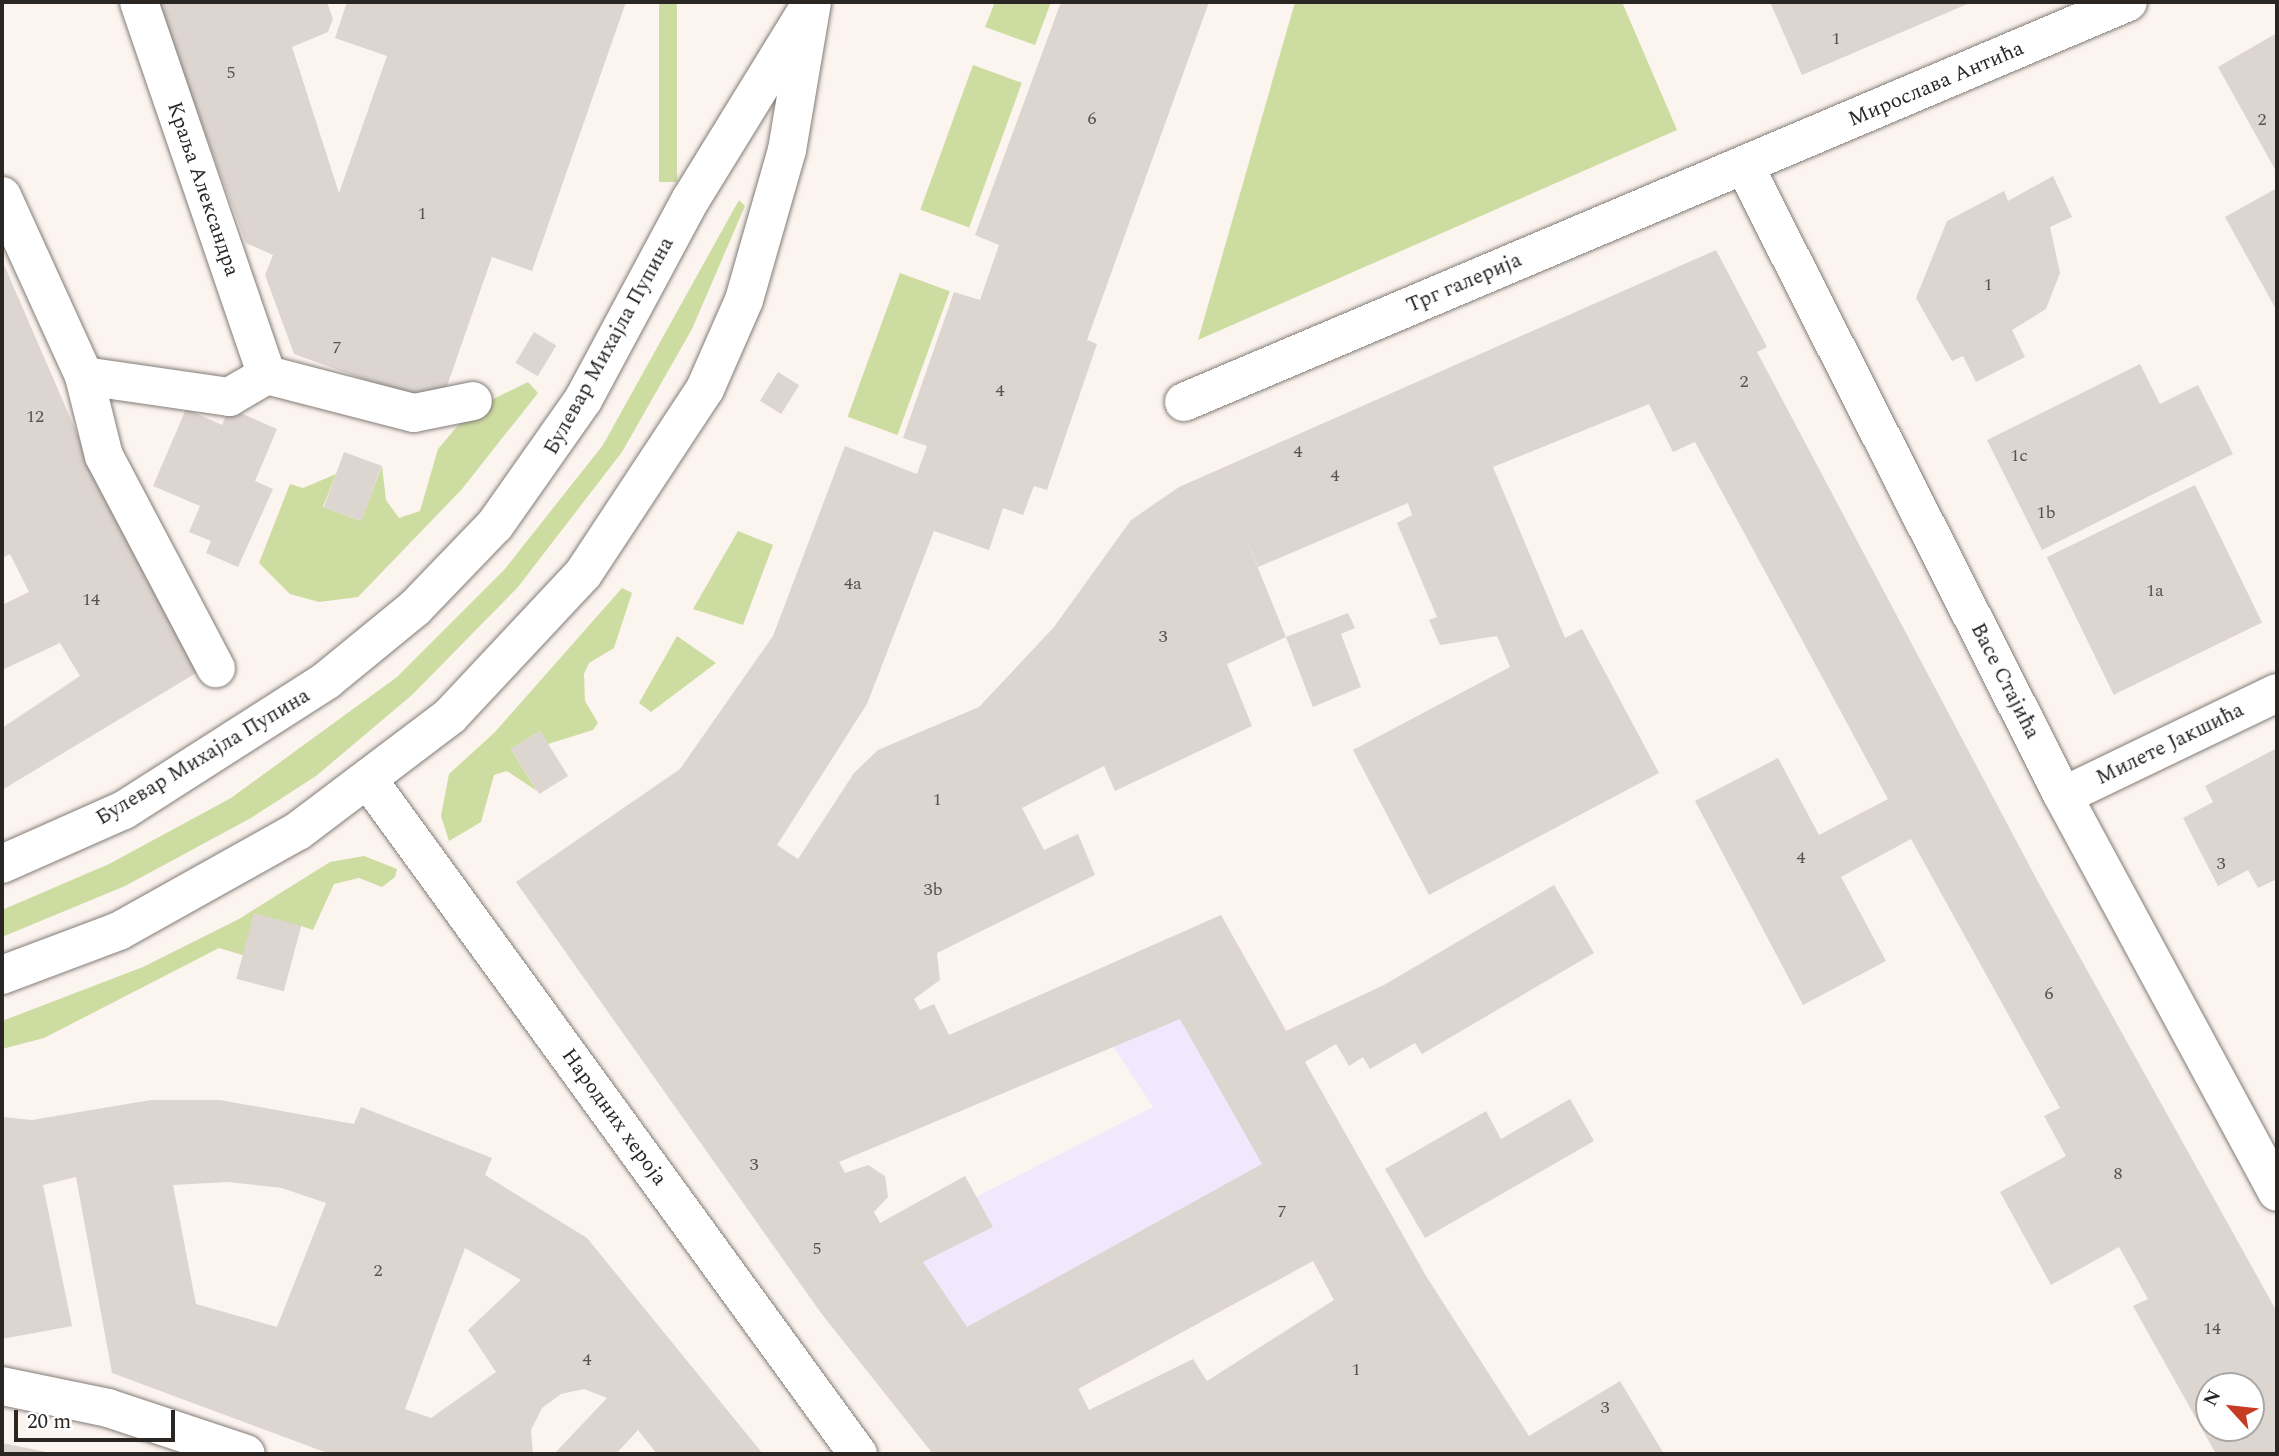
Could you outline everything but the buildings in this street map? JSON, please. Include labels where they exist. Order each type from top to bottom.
[{"type":"street","name":"Краља Александра","points":[[139,2],[267,375]]},
{"type":"street","name":"Мирослава Антића","points":[[1744,165],[2128,2]]},
{"type":"street","name":"Булевар Михајла Пупина","points":[[2,975],[119,931],[236,870],[369,781],[450,716],[583,574],[705,389],[761,248],[787,149],[811,3]]},
{"type":"street","name":"Булевар Михајла Пупина","points":[[2,864],[124,810],[327,680],[415,608],[495,525],[583,400],[744,105],[811,3]]},
{"type":"street","name":"Трг галерија","points":[[1184,402],[1744,165]]},
{"type":"street","name":"Васе Стајића","points":[[1744,165],[2063,796],[2277,1192]]},
{"type":"street","points":[[2,196],[84,376],[104,456],[216,668]]},
{"type":"street","points":[[84,376],[229,397],[267,375],[414,413],[473,401]]},
{"type":"street","name":"Милете Јакшића","points":[[2063,796],[2277,693]]},
{"type":"street","name":"Народних хероја","points":[[369,781],[858,1454]]},
{"type":"street","points":[[2,1386],[98,1405],[246,1454]]},
{"type":"shaded area","points":[[1221,915],[1426,1276],[1345,1320],[1313,1261],[1079,1388],[1089,1410],[1007,1454],[933,1454],[821,1313],[993,1227],[976,1197],[1153,1107],[1113,1046],[1159,946]]},
{"type":"green space","points":[[659,2],[677,2],[677,182],[659,182]]},
{"type":"green space","points":[[995,2],[1051,2],[1035,45],[985,27]]},
{"type":"green space","points":[[1295,2],[1622,2],[1677,130],[1198,340]]},
{"type":"green space","points":[[973,65],[1022,83],[969,227],[920,210]]},
{"type":"green space","points":[[739,200],[745,206],[692,329],[622,452],[518,587],[412,695],[316,776],[251,818],[125,886],[2,937],[2,910],[109,864],[231,798],[397,677],[504,570],[603,445]]},
{"type":"green space","points":[[900,273],[950,291],[897,435],[848,417]]},
{"type":"green space","points":[[528,382],[538,393],[462,489],[358,597],[319,602],[290,594],[259,563],[290,484],[303,488],[336,474],[323,507],[361,521],[382,466],[386,500],[399,518],[420,511],[438,449],[471,410]]},
{"type":"green space","points":[[738,531],[773,545],[743,625],[693,609]]},
{"type":"green space","points":[[622,588],[632,593],[614,648],[589,663],[584,674],[585,701],[598,723],[593,730],[548,744],[540,731],[511,749],[537,791],[507,771],[494,775],[481,822],[449,841],[441,816],[449,774],[494,733]]},
{"type":"green space","points":[[677,636],[716,663],[651,712],[639,703]]},
{"type":"green space","points":[[364,856],[397,869],[395,877],[382,887],[359,878],[334,884],[313,930],[301,926],[242,955],[219,948],[44,1038],[2,1049],[2,1021],[143,967],[239,919],[330,862]]}]
